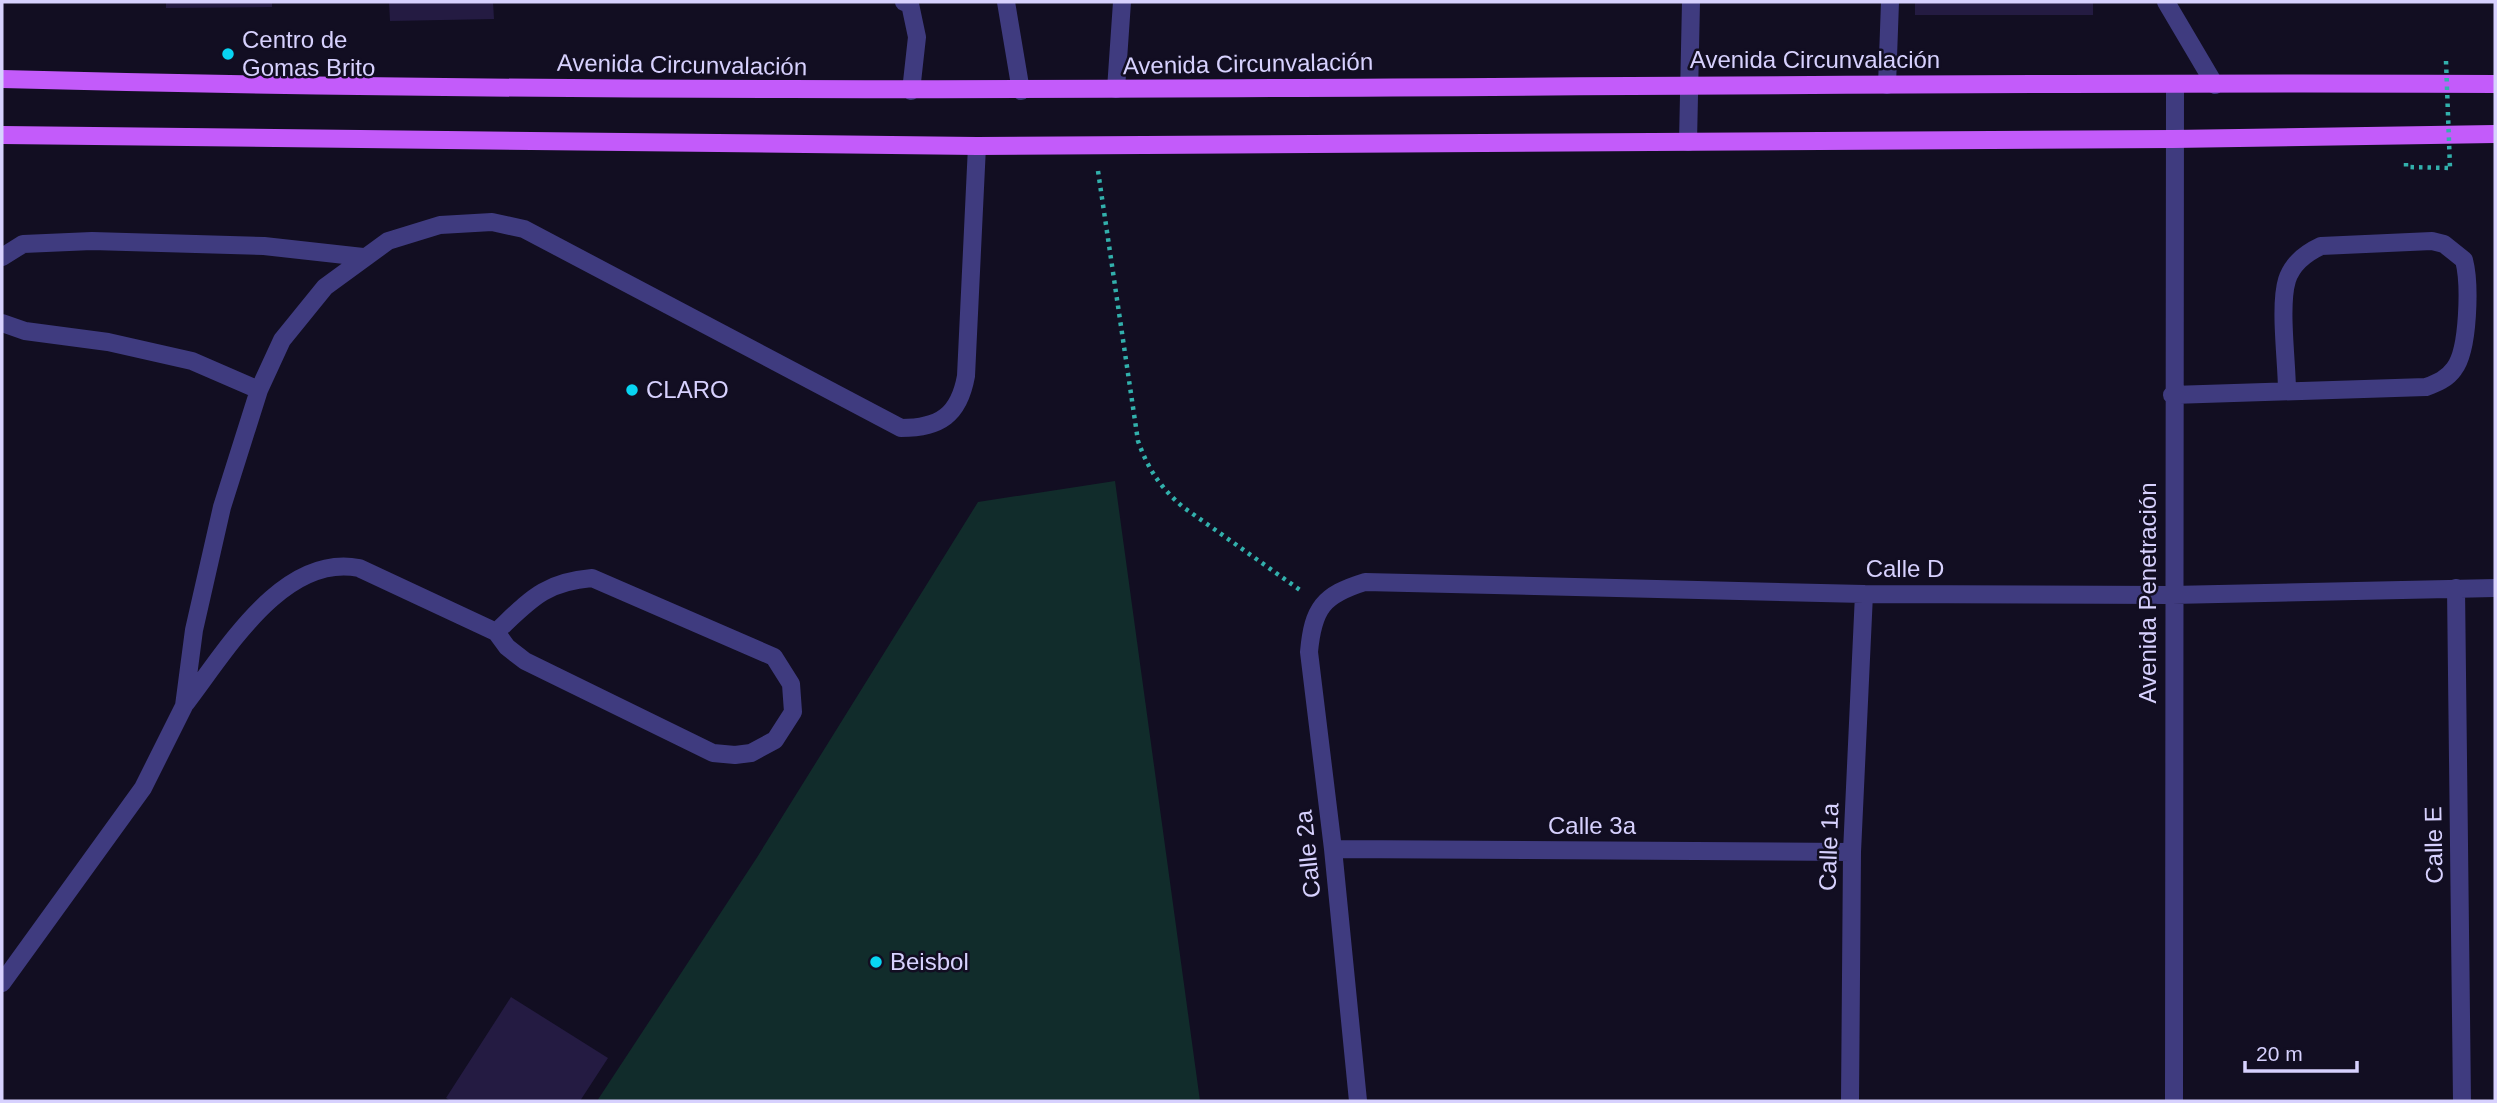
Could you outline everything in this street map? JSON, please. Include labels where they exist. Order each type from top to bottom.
[{"type":"main road","name":"Avenida Circunvalación","points":[[2,79],[194,84],[911,91],[1691,84],[2495,84]]},
{"type":"main road","points":[[2,135],[977,146],[2173,139],[2495,134]]},
{"type":"street","points":[[904,2],[910,4],[917,37],[911,91]]},
{"type":"street","points":[[1006,2],[1021,90]]},
{"type":"street","points":[[1116,89],[1122,2]]},
{"type":"street","points":[[1688,142],[1691,2]]},
{"type":"street","points":[[1887,85],[1890,2]]},
{"type":"street","points":[[2166,2],[2215,85]]},
{"type":"street","name":"Avenida Penetración","points":[[2174,1101],[2172,395],[2175,85]]},
{"type":"street","points":[[184,706],[194,629],[222,507],[259,390],[282,340],[325,287],[363,257],[388,241],[440,225],[492,222],[524,229],[901,428],[927,428],[951,413],[962,395],[966,376],[977,146]]},
{"type":"street","points":[[2,257],[23,244],[92,241],[264,246],[363,257]]},
{"type":"street","points":[[2172,395],[2427,387],[2442,381],[2454,371],[2464,345],[2465,260],[2444,244],[2432,241],[2320,246],[2306,254],[2287,279],[2284,296],[2287,391]]},
{"type":"street","points":[[2,323],[24,331],[108,342],[192,361],[259,390]]},
{"type":"street","points":[[2,983],[143,789],[184,706],[246,625],[298,579],[321,568],[341,564],[359,568],[496,632],[507,647],[525,661],[713,753],[751,753],[775,740],[793,712],[791,684],[774,657],[761,649],[592,578],[565,580],[550,586],[522,606],[496,632]]},
{"type":"street","name":"Calle D","points":[[1321,604],[1343,589],[1365,582],[1864,594],[2172,595],[2495,588]]},
{"type":"street","name":"Calle E","points":[[2456,588],[2462,1101]]},
{"type":"street","name":"Calle 1a","points":[[1850,1101],[1852,852],[1864,594]]},
{"type":"street","name":"Calle 2a","points":[[1321,604],[1311,627],[1309,652],[1333,849],[1358,1101]]},
{"type":"street","name":"Calle 3a","points":[[1333,849],[1852,852]]},
{"type":"path","points":[[2406,167],[2450,168],[2446,61]]},
{"type":"path","points":[[1094,145],[1138,441],[1148,469],[1165,492],[1183,507],[1321,604]]},
{"type":"green space","points":[[1115,481],[1200,1101],[597,1101],[756,859],[978,502]]},
{"type":"building","points":[[166,2],[272,2],[272,7],[166,8]]},
{"type":"building","points":[[389,2],[493,2],[494,19],[390,21]]},
{"type":"building","points":[[1915,2],[2093,2],[2093,15],[1915,15]]},
{"type":"building","points":[[511,997],[608,1058],[580,1101],[451,1101],[446,1098]]},
{"type":"place","name":"Centro de Gomas Brito","points":[[228,54]]},
{"type":"place","name":"CLARO","points":[[632,390]]},
{"type":"place","name":"Beisbol","points":[[876,962]]}]
